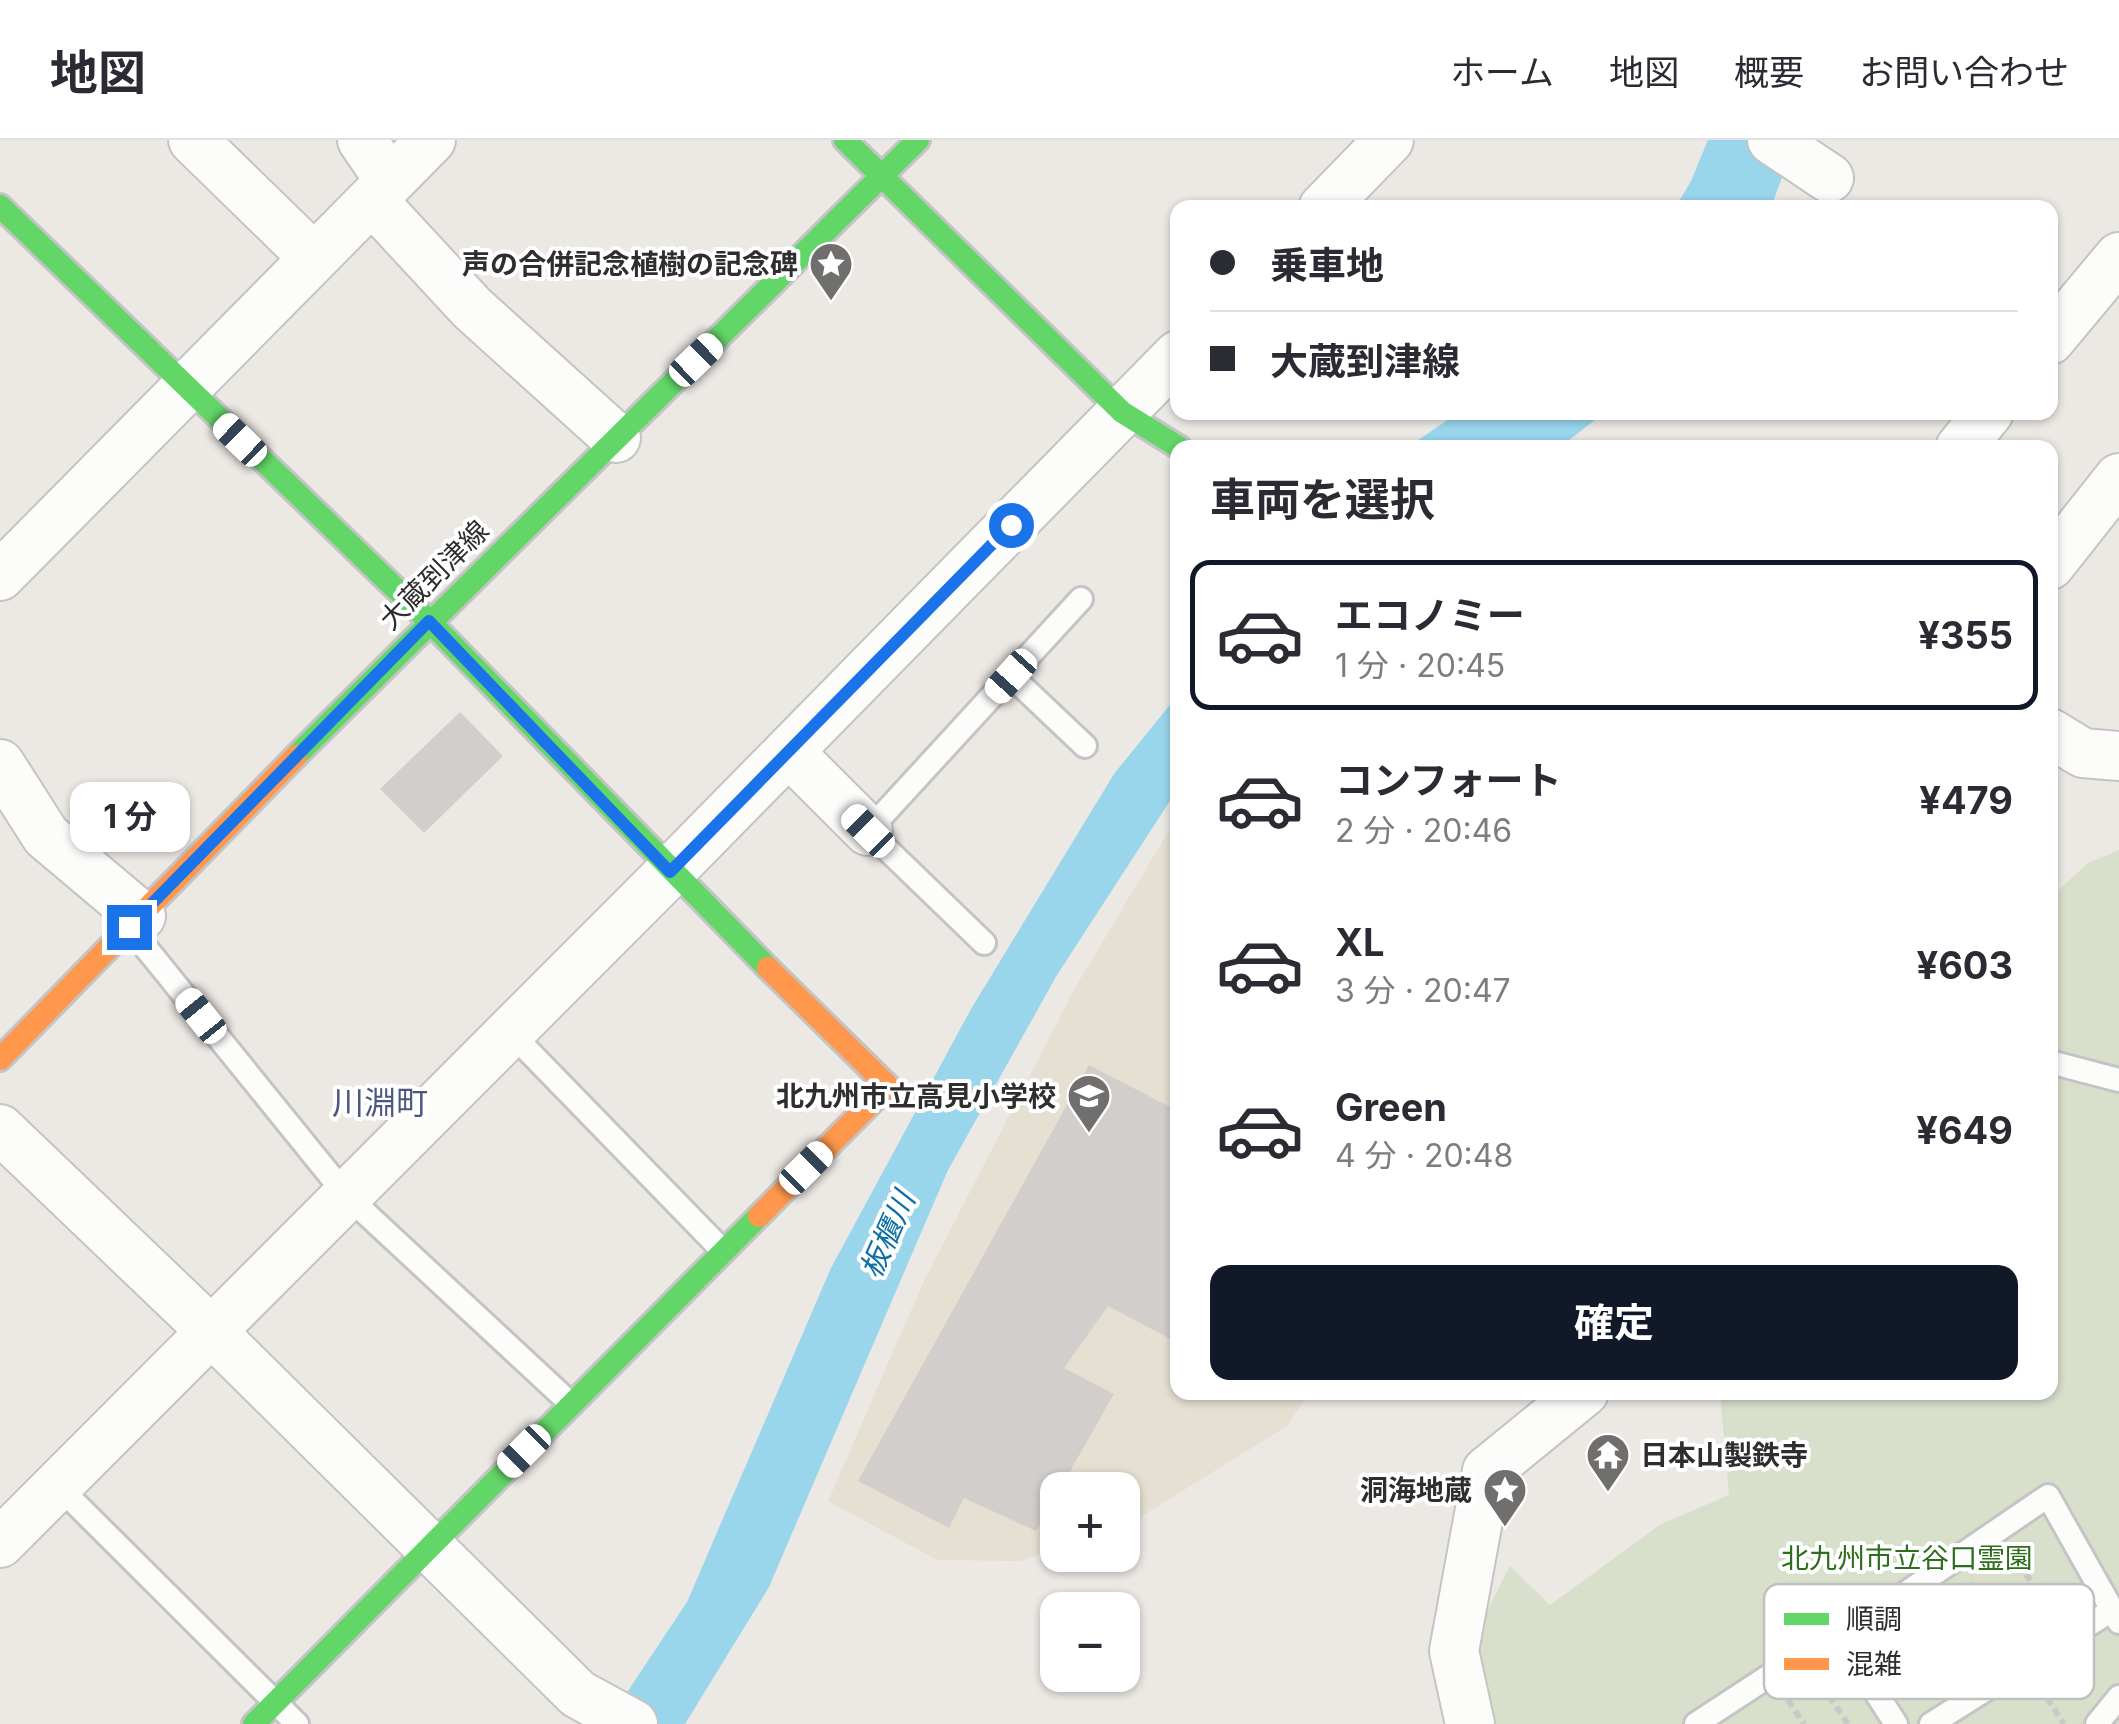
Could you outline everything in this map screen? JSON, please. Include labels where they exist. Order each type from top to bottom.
[{"type":"street","points":[[193,140],[314,258]]},
{"type":"street","points":[[362,140],[381,190],[472,308],[616,438]]},
{"type":"street","points":[[0,576],[431,140]]},
{"type":"street","points":[[844,140],[1122,412],[1170,442]]},
{"type":"street","name":"大蔵到津線","points":[[0,1059],[429,621],[918,140]]},
{"type":"street","points":[[1331,200],[1389,140]]},
{"type":"street","points":[[1772,140],[1828,178]]},
{"type":"street","points":[[0,206],[429,621],[670,872],[888,1086],[254,1724]]},
{"type":"street","points":[[2058,330],[2119,257]]},
{"type":"street","points":[[0,1544],[1170,364]]},
{"type":"street","points":[[1966,440],[1983,420]]},
{"type":"street","points":[[2058,555],[2119,478]]},
{"type":"street","points":[[2058,739],[2083,754],[2119,756]]},
{"type":"street","points":[[789,752],[868,831]]},
{"type":"street","points":[[0,764],[46,836],[135,922]]},
{"type":"street","points":[[0,1129],[210,1330],[578,1694],[617,1714]]},
{"type":"street","points":[[1470,1724],[1454,1651],[1487,1470],[1575,1400]]},
{"type":"lane","points":[[984,943],[868,831],[1081,600]]},
{"type":"lane","points":[[1011,676],[1085,746]]},
{"type":"lane","points":[[135,922],[346,1195],[571,1404]]},
{"type":"lane","points":[[510,1032],[723,1250]]},
{"type":"lane","points":[[2058,1064],[2119,1080]]},
{"type":"lane","points":[[57,1485],[296,1724]]},
{"type":"lane","points":[[1919,1584],[2048,1496],[2116,1616],[2094,1628]]},
{"type":"lane","points":[[1696,1724],[1764,1679]]},
{"type":"lane","points":[[2097,1724],[2119,1697]]},
{"type":"lane","points":[[1880,1699],[1896,1724]]},
{"type":"lane","points":[[1935,1721],[1971,1699]]},
{"type":"path","points":[[1921,1699],[1935,1721]]},
{"type":"shaded area","name":"北九州市立高見小学校","points":[[1170,829],[1170,1400],[1304,1400],[1287,1426],[1140,1517],[1140,1472],[1040,1472],[1040,1554],[1021,1561],[937,1560],[828,1501],[923,1283],[1076,986]]},
{"type":"green space","name":"北九州市立谷口霊園","points":[[2119,850],[2119,1724],[1483,1724],[1476,1677],[1478,1642],[1489,1608],[1510,1566],[1550,1605],[1661,1524],[1729,1495],[1721,1400],[2058,1400],[2058,891],[2088,863]]},
{"type":"water","points":[[1708,140],[1796,140],[1774,200],[1680,200]]},
{"type":"water","points":[[1447,420],[1595,420],[1569,440],[1418,440]]},
{"type":"water","name":"板櫃川","points":[[1170,705],[1170,801],[1057,975],[948,1170],[769,1587],[685,1724],[606,1724],[687,1602],[831,1268],[971,1009],[1114,774]]},
{"type":"building","points":[[460,712],[503,756],[424,833],[380,789]]},
{"type":"building","points":[[1089,1065],[1170,1107],[1170,1339],[1108,1306],[1064,1368],[1114,1394],[1070,1472],[1040,1472],[1040,1524],[1036,1531],[964,1498],[949,1528],[858,1481]]},
{"type":"traffic: fast","points":[[845,140],[1122,412],[1170,442]]},
{"type":"traffic: fast","points":[[296,756],[918,140]]},
{"type":"traffic: fast","points":[[0,206],[429,621],[768,968]]},
{"type":"traffic: fast","points":[[254,1724],[759,1216]]},
{"type":"traffic: slow","points":[[0,1059],[296,756]]},
{"type":"traffic: slow","points":[[759,1216],[888,1086],[768,968]]},
{"type":"place","name":"声の合併記念植樹の記念碑","points":[[831,302]]},
{"type":"place","name":"北九州市立高見小学校","points":[[1089,1134]]},
{"type":"place","name":"日本山製鉄寺","points":[[1608,1493]]},
{"type":"place","name":"洞海地蔵","points":[[1505,1528]]},
{"type":"district","name":"川淵町","points":[[380,1103]]},
{"type":"route","points":[[129,927],[429,621],[670,872],[1011,525]]}]
